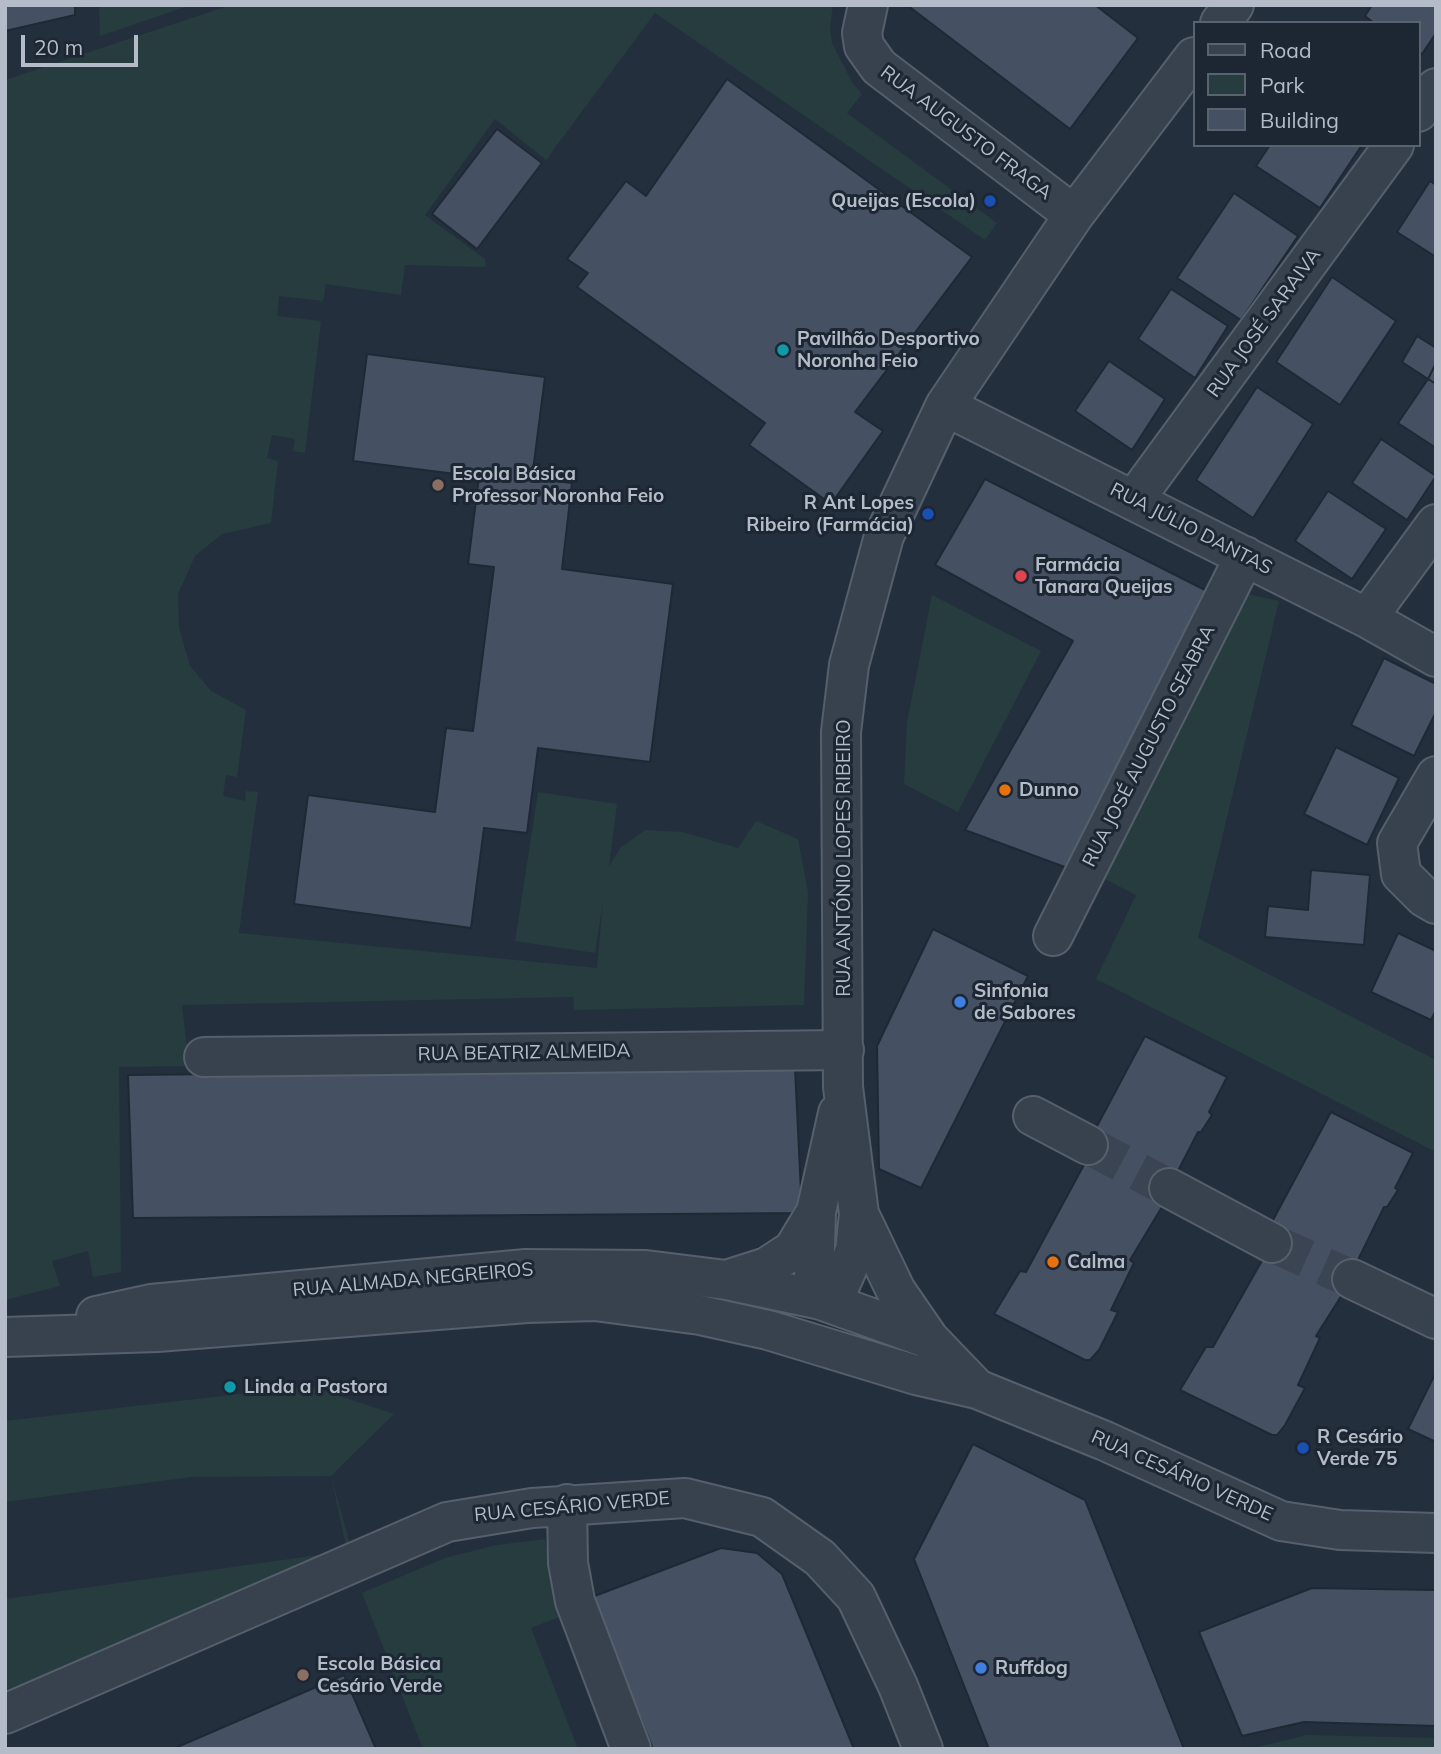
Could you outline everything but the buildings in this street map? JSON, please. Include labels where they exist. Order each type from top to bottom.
[{"type":"street","name":"RUA AUGUSTO FRAGA","points":[[868,5],[862,33],[870,58],[1074,215]]},
{"type":"street","points":[[1222,21],[1234,5]]},
{"type":"street","name":"RUA ANTÓNIO LOPES RIBEIRO","points":[[844,1068],[816,1212],[814,1279],[821,1300],[840,1285],[845,1274],[855,1251],[859,1213],[844,1068],[840,765],[849,665],[884,536],[945,406],[1074,215],[1192,60]]},
{"type":"street","points":[[1420,109],[1436,88]]},
{"type":"street","name":"RUA JOSÉ SARAIVA","points":[[1134,500],[1393,147]]},
{"type":"street","name":"RUA JÚLIO DANTAS","points":[[945,406],[1367,618],[1436,657]]},
{"type":"street","points":[[1367,618],[1436,524]]},
{"type":"street","name":"RUA JOSÉ AUGUSTO SEABRA","points":[[1053,936],[1245,556]]},
{"type":"street","points":[[1436,776],[1398,843],[1401,874],[1424,897],[1436,904]]},
{"type":"street","name":"RUA BEATRIZ ALMEIDA","points":[[204,1056],[844,1068]]},
{"type":"street","points":[[1032,1116],[1088,1145]]},
{"type":"street","points":[[1169,1188],[1272,1243]]},
{"type":"street","name":"RUA ANTÓNIO LOPES RIBEIRO","points":[[726,1280],[766,1267],[793,1250],[816,1212]]},
{"type":"street","name":"RUA ANTÓNIO LOPES RIBEIRO","points":[[859,1213],[896,1291],[929,1339]]},
{"type":"street","name":"RUA ALMADA NEGREIROS","points":[[5,1336],[151,1304],[526,1269],[646,1270],[726,1280],[821,1300]]},
{"type":"street","points":[[1352,1279],[1436,1319]]},
{"type":"street","points":[[809,1342],[821,1300]]},
{"type":"street","name":"RUA CESÁRIO VERDE","points":[[821,1300],[929,1339],[977,1389]]},
{"type":"street","name":"RUA ALMADA NEGREIROS","points":[[5,1336],[157,1332],[527,1303],[596,1301],[735,1321],[809,1342]]},
{"type":"street","name":"RUA CESÁRIO VERDE","points":[[809,1342],[916,1375],[977,1389],[1105,1441],[1281,1521],[1340,1530],[1436,1533]]},
{"type":"street","name":"RUA CESÁRIO VERDE","points":[[5,1714],[424,1530],[470,1515],[567,1504],[685,1498],[762,1517],[820,1558],[856,1597],[898,1686],[923,1749]]},
{"type":"street","points":[[567,1504],[568,1563],[575,1601],[631,1749]]},
{"type":"green space","points":[[99,5],[191,5],[100,36]]},
{"type":"green space","points":[[231,5],[833,5],[830,27],[832,43],[852,82],[862,94],[847,113],[997,223],[985,240],[655,13],[546,160],[495,119],[425,215],[485,259],[486,267],[405,265],[401,295],[326,284],[323,301],[279,296],[277,316],[321,321],[305,453],[293,451],[295,439],[272,435],[267,458],[278,461],[271,523],[222,534],[195,556],[178,594],[179,628],[190,666],[211,691],[246,710],[237,777],[226,775],[223,796],[245,801],[246,791],[258,792],[239,933],[597,968],[603,902],[595,953],[515,941],[538,792],[617,804],[609,867],[620,848],[645,830],[682,832],[738,848],[756,821],[798,839],[808,892],[804,1005],[574,1010],[573,997],[182,1005],[189,1066],[119,1067],[121,1272],[93,1277],[88,1251],[52,1261],[60,1286],[5,1300],[5,80]]},
{"type":"green space","points":[[1238,592],[1279,601],[1198,938],[1436,1060],[1436,1152],[1096,979],[1136,895],[1093,873]]},
{"type":"green space","points":[[932,595],[1041,651],[958,812],[904,784],[907,722]]},
{"type":"green space","points":[[309,1386],[394,1414],[331,1476],[191,1477],[5,1502],[5,1421]]},
{"type":"green space","points":[[331,1476],[360,1580],[5,1735],[5,1599],[347,1551]]},
{"type":"green space","points":[[545,1539],[559,1617],[531,1628],[578,1749],[423,1749],[362,1593],[445,1558],[497,1545]]},
{"type":"green space","points":[[1307,1735],[1436,1738],[1436,1749],[1249,1749]]},
{"type":"tunnel","points":[[1088,1145],[1169,1188]]},
{"type":"tunnel","points":[[1272,1243],[1352,1279]]},
{"type":"place","name":"Queijas (Escola)","points":[[990,201]]},
{"type":"place","name":"Pavilhão Desportivo Noronha Feio","points":[[783,350]]},
{"type":"place","name":"Escola Básica Professor Noronha Feio","points":[[438,485]]},
{"type":"place","name":"R Ant Lopes Ribeiro (Farmácia)","points":[[928,514]]},
{"type":"place","name":"Farmácia Tanara Queijas","points":[[1021,576]]},
{"type":"place","name":"Dunno","points":[[1005,790]]},
{"type":"place","name":"Sinfonia de Sabores","points":[[960,1002]]},
{"type":"place","name":"Calma","points":[[1053,1262]]},
{"type":"place","name":"Linda a Pastora","points":[[230,1387]]},
{"type":"place","name":"R Cesário Verde 75","points":[[1303,1448]]},
{"type":"place","name":"Ruffdog","points":[[981,1668]]},
{"type":"place","name":"Escola Básica Cesário Verde","points":[[303,1675]]}]
